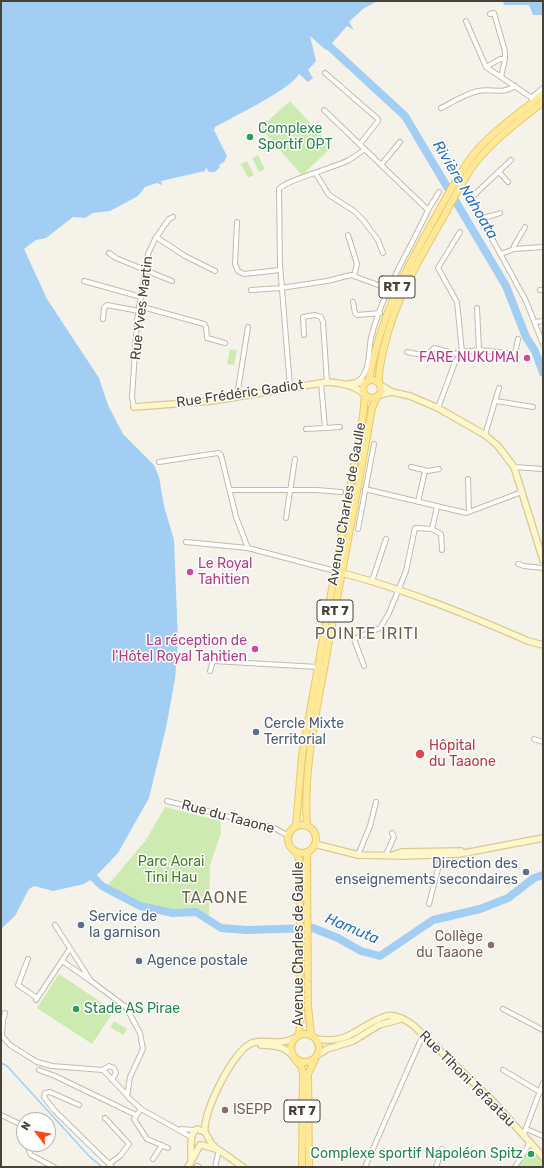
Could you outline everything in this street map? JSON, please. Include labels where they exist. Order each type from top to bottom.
[{"type":"main road","name":"RT 7","points":[[378,396],[381,391],[378,374],[398,304],[412,272],[449,206],[456,187],[479,148],[533,99],[543,94]]},
{"type":"main road","name":"RT 7","points":[[365,395],[362,388],[367,381],[381,328],[395,291],[444,201],[475,163],[495,142],[543,102]]},
{"type":"main road","points":[[367,381],[375,380],[392,392],[410,396],[438,408],[485,435],[498,446],[514,467],[543,560]]},
{"type":"main road","name":"Rue Frédéric Gadiot","points":[[134,407],[180,404],[328,382],[346,384],[367,381]]},
{"type":"main road","name":"Rue Frédéric Gadiot","points":[[346,384],[359,390],[365,395]]},
{"type":"main road","points":[[365,395],[371,398],[392,392]]},
{"type":"main road","name":"Avenue Charles de Gaulle","points":[[296,826],[302,756],[363,416],[365,395]]},
{"type":"main road","name":"Avenue Charles de Gaulle","points":[[303,925],[307,852],[315,844],[314,833],[307,826],[308,777],[313,730],[372,408],[378,396]]},
{"type":"main road","points":[[342,573],[400,589],[451,608],[528,641],[543,645]]},
{"type":"main road","points":[[289,836],[296,826],[307,826]]},
{"type":"main road","name":"Avenue Charles de Gaulle","points":[[289,836],[289,844],[297,852],[299,860],[308,1006],[313,1037]]},
{"type":"main road","points":[[315,844],[358,855],[394,855],[398,857],[469,852],[543,838]]},
{"type":"main road","name":"Avenue Charles de Gaulle","points":[[297,852],[307,852]]},
{"type":"main road","name":"Avenue Charles de Gaulle","points":[[297,1037],[301,1015],[304,936]]},
{"type":"main road","name":"Rue Tihoni Tefaatau","points":[[313,1037],[337,1040],[358,1032],[380,1018],[393,1015],[401,1019],[414,1026],[488,1096],[529,1144],[543,1157]]},
{"type":"main road","points":[[246,1046],[281,1047],[293,1057],[304,1063],[328,1049],[353,1041],[379,1025],[401,1019]]},
{"type":"main road","name":"RT 7","points":[[297,1037],[291,1046],[293,1057],[301,1066],[303,1074],[302,1167]]},
{"type":"main road","points":[[191,1159],[191,1139],[207,1116],[220,1085],[237,1056],[246,1046],[254,1042],[280,1042],[297,1037],[313,1037]]},
{"type":"main road","name":"RT 7","points":[[309,1167],[308,1074],[316,1057],[319,1046],[313,1037]]},
{"type":"main road","points":[[188,1167],[191,1159],[201,1145],[206,1141],[207,1116]]},
{"type":"main road","points":[[196,1130],[206,1133],[218,1149],[236,1165],[244,1167]]},
{"type":"main road","points":[[191,1139],[201,1145],[218,1149]]},
{"type":"street","points":[[490,14],[494,13],[506,51],[502,76]]},
{"type":"street","points":[[466,21],[486,67],[502,76],[533,99],[543,88]]},
{"type":"street","points":[[486,67],[500,59],[505,59]]},
{"type":"street","points":[[325,73],[378,119],[360,144]]},
{"type":"street","points":[[441,108],[463,96],[477,91],[506,91],[515,86]]},
{"type":"street","points":[[324,110],[336,124],[360,144],[428,210]]},
{"type":"street","points":[[381,164],[400,142]]},
{"type":"street","points":[[290,387],[280,270],[279,189],[292,181],[316,174],[349,160],[365,149]]},
{"type":"street","points":[[511,160],[471,199],[501,254],[535,322],[543,344]]},
{"type":"street","points":[[499,172],[508,182]]},
{"type":"street","points":[[316,174],[329,195],[358,214],[378,240],[384,253]]},
{"type":"street","points":[[356,383],[366,372],[371,337],[388,288],[428,210],[439,192]]},
{"type":"street","points":[[481,219],[488,216],[492,217],[500,213]]},
{"type":"street","name":"Rue Yves Martin","points":[[134,407],[132,398],[139,309],[148,251],[156,237],[170,219],[173,218]]},
{"type":"street","points":[[237,222],[235,264],[238,271],[244,274],[280,270]]},
{"type":"street","points":[[514,249],[514,246],[525,227]]},
{"type":"street","points":[[438,408],[461,353],[457,302],[438,270],[443,258],[460,232]]},
{"type":"street","points":[[348,235],[357,264],[354,276]]},
{"type":"street","points":[[156,237],[185,256],[215,272]]},
{"type":"street","points":[[501,254],[514,249],[543,247]]},
{"type":"street","points":[[109,253],[116,258],[172,281]]},
{"type":"street","points":[[251,290],[281,288],[327,281],[348,275],[386,288]]},
{"type":"street","points":[[84,282],[141,297]]},
{"type":"street","points":[[353,302],[355,313],[357,315],[380,313]]},
{"type":"street","points":[[103,319],[104,308],[107,305],[139,309],[204,324],[206,327],[207,338],[225,343]]},
{"type":"street","points":[[477,308],[479,350]]},
{"type":"street","points":[[304,335],[303,317],[315,315],[321,317],[324,329],[328,382]]},
{"type":"street","points":[[535,322],[543,321]]},
{"type":"street","points":[[237,396],[248,328]]},
{"type":"street","points":[[407,352],[427,356],[434,348],[461,353],[479,350],[515,354],[518,338]]},
{"type":"street","points":[[321,383],[325,428]]},
{"type":"street","points":[[485,435],[499,388]]},
{"type":"street","points":[[496,402],[533,407]]},
{"type":"street","points":[[306,429],[340,427]]},
{"type":"street","points":[[358,529],[374,444]]},
{"type":"street","points":[[158,462],[218,453],[221,455],[236,517],[248,548]]},
{"type":"street","points":[[286,518],[292,490],[295,459]]},
{"type":"street","points":[[411,467],[426,471],[439,469]]},
{"type":"street","points":[[514,467],[543,469]]},
{"type":"street","points":[[418,502],[426,471]]},
{"type":"street","points":[[468,479],[469,511]]},
{"type":"street","points":[[365,489],[466,513],[522,492]]},
{"type":"street","points":[[230,490],[341,492]]},
{"type":"street","points":[[432,529],[437,507]]},
{"type":"street","points":[[364,666],[354,639],[380,628],[389,613],[406,571],[415,528],[432,529],[441,534],[442,550]]},
{"type":"street","points":[[372,581],[386,539]]},
{"type":"street","points":[[186,542],[248,548],[335,571]]},
{"type":"street","points":[[518,564],[543,568]]},
{"type":"street","points":[[210,671],[213,662],[318,667]]},
{"type":"street","points":[[534,739],[543,742]]},
{"type":"street","name":"Rue du Taaone","points":[[167,801],[274,828],[289,836]]},
{"type":"street","points":[[358,855],[370,826],[376,802]]},
{"type":"street","points":[[386,855],[394,838],[392,833]]},
{"type":"street","points":[[429,904],[442,853]]},
{"type":"street","points":[[55,926],[69,950],[91,981]]},
{"type":"street","points":[[28,959],[18,985],[37,999],[69,950]]},
{"type":"street","points":[[62,961],[126,1007],[140,1033],[143,1049],[130,1077],[127,1096]]},
{"type":"street","points":[[503,1009],[543,1030]]},
{"type":"street","points":[[5,1013],[2,1020],[2,1036],[10,1045],[37,1062],[52,1066],[103,1070],[109,1066],[114,1068],[116,1073],[112,1080]]},
{"type":"street","points":[[365,1167],[423,1035]]},
{"type":"street","points":[[39,1070],[55,1076],[136,1115]]},
{"type":"street","points":[[103,1070],[141,1109],[166,1124],[177,1128],[196,1130]]},
{"type":"street","points":[[503,1070],[540,1092]]},
{"type":"street","points":[[523,1136],[543,1083]]},
{"type":"street","points":[[79,1105],[50,1092],[45,1093],[44,1097],[54,1110],[111,1166],[129,1144],[105,1118]]},
{"type":"street","points":[[141,1109],[136,1115],[134,1121],[147,1139],[168,1148]]},
{"type":"street","points":[[1,1115],[16,1122]]},
{"type":"street","points":[[177,1128],[191,1139]]},
{"type":"street","points":[[526,1130],[543,1136]]},
{"type":"street","points":[[515,1167],[529,1144]]},
{"type":"street","points":[[153,1159],[162,1145]]},
{"type":"street","points":[[215,1167],[218,1149]]},
{"type":"street","points":[[436,1167],[442,1149]]},
{"type":"street","points":[[30,1152],[31,1155],[54,1167]]},
{"type":"green space","points":[[290,101],[332,147],[302,175],[260,128]]},
{"type":"green space","points":[[258,155],[265,169],[259,172],[252,158]]},
{"type":"green space","points":[[247,161],[254,175],[248,178],[241,164]]},
{"type":"green space","points":[[230,349],[237,350],[234,365],[227,364]]},
{"type":"green space","name":"Parc Aorai Tini Hau","points":[[165,807],[220,821],[221,833],[210,865],[209,915],[134,902],[108,885],[146,840]]},
{"type":"green space","name":"Stade AS Pirae","points":[[59,974],[114,1011],[92,1044],[37,1008]]},
{"type":"green space","points":[[114,1021],[127,1029],[123,1035],[110,1027]]},
{"type":"green space","name":"Complexe sportif Napoléon Spitz","points":[[526,1150],[533,1150],[543,1159],[543,1167],[517,1167]]},
{"type":"water","points":[[1,1],[378,1],[364,8],[349,22],[354,30],[347,26],[326,50],[310,36],[316,61],[308,70],[313,78],[308,82],[299,74],[294,80],[274,95],[215,127],[214,130],[227,156],[215,172],[209,172],[206,167],[205,171],[161,181],[162,185],[157,183],[145,187],[138,196],[110,211],[93,213],[85,218],[73,217],[46,238],[36,240],[24,249],[47,299],[99,378],[108,405],[123,434],[154,465],[159,477],[164,506],[174,540],[178,642],[175,679],[166,728],[149,798],[118,853],[96,876],[84,884],[53,891],[34,886],[29,889],[15,916],[1,929]]},
{"type":"water","points":[[503,1],[543,1],[543,15],[533,15],[529,5],[504,5]]},
{"type":"waterway","name":"Rivière Nahoata","points":[[329,46],[405,116],[506,286],[526,337],[535,351],[543,373]]},
{"type":"waterway","name":"Hamuta","points":[[94,878],[102,886],[140,906],[173,913],[196,912],[221,928],[246,930],[313,928],[338,938],[361,951],[380,956],[433,920],[480,909],[508,898],[534,878],[543,875]]},
{"type":"waterway","points":[[1,1063],[7,1066],[89,1156],[102,1167]]},
{"type":"place","name":"Complexe Sportif OPT","points":[[250,137]]},
{"type":"place","name":"FARE NUKUMAI","points":[[527,358]]},
{"type":"place","name":"Le Royal Tahitien","points":[[190,572]]},
{"type":"place","name":"La réception de l'Hôtel Royal Tahitien","points":[[255,649]]},
{"type":"place","name":"Cercle Mixte Territorial","points":[[256,732]]},
{"type":"place","name":"Hôpital du Taaone","points":[[420,754]]},
{"type":"place","name":"Direction des enseignements secondaires","points":[[526,872]]},
{"type":"place","name":"Service de la garnison","points":[[81,925]]},
{"type":"place","name":"Collège du Taaone","points":[[491,945]]},
{"type":"place","name":"Agence postale","points":[[139,961]]},
{"type":"place","name":"Stade AS Pirae","points":[[76,1009]]},
{"type":"place","name":"ISEPP","points":[[225,1110]]},
{"type":"place","name":"Complexe sportif Napoléon Spitz","points":[[531,1154]]},
{"type":"district","name":"POINTE IRITI","points":[[367,634]]},
{"type":"district","name":"TAAONE","points":[[215,898]]}]
